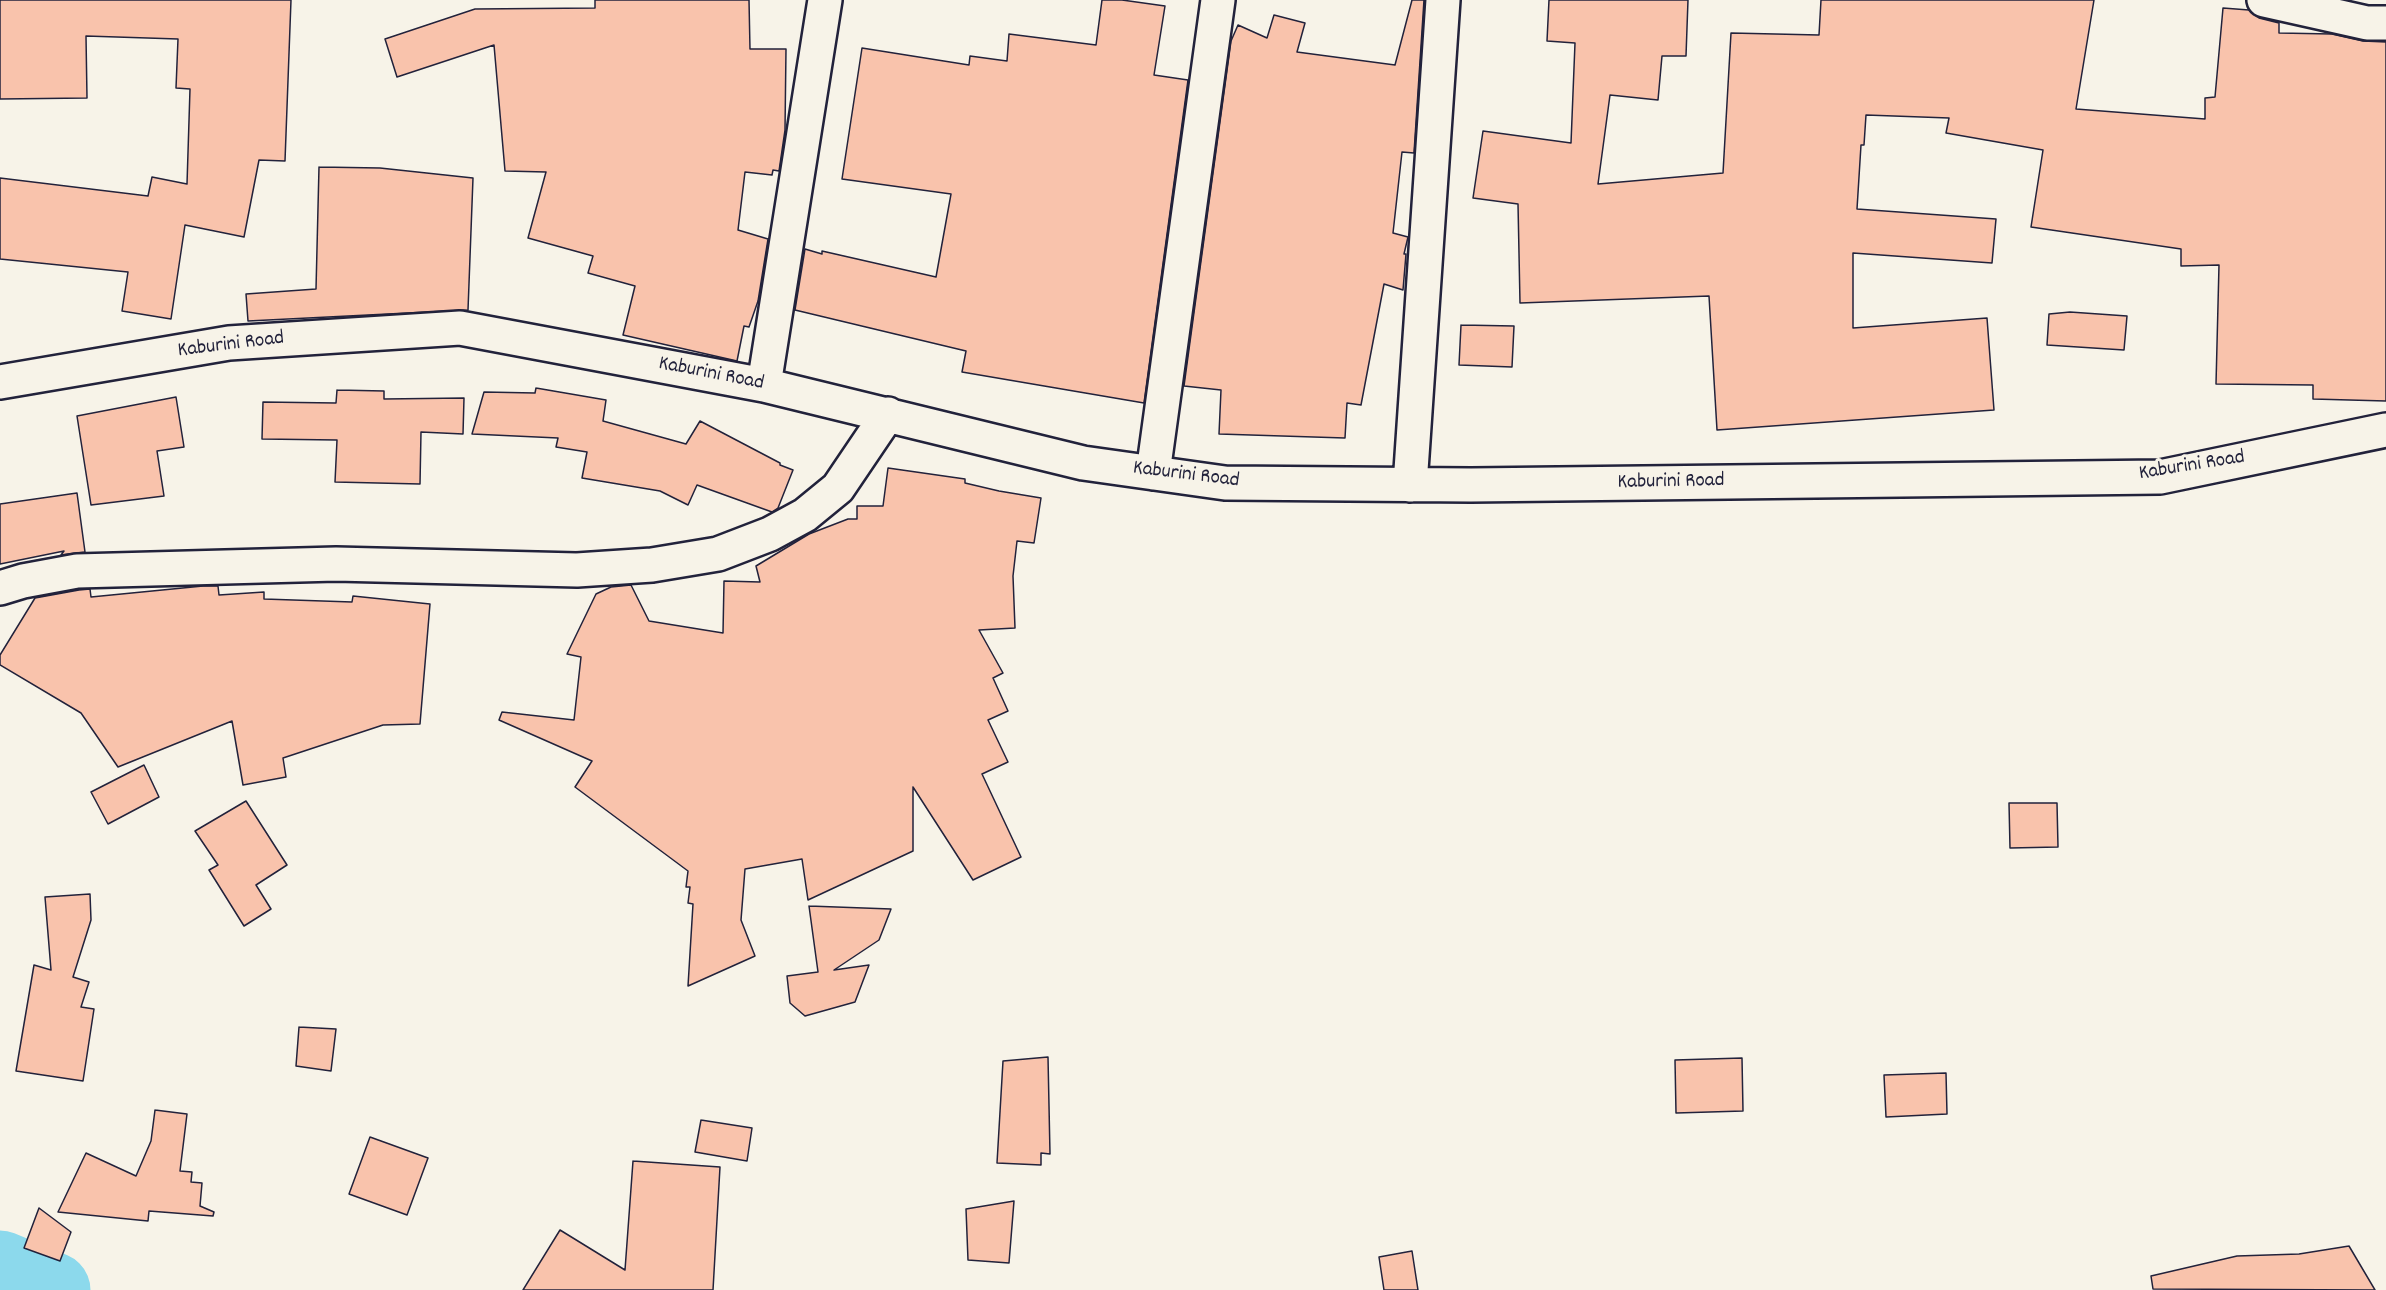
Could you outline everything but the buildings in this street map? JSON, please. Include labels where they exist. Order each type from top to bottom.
[{"type":"street","points":[[764,385],[825,0]]},
{"type":"street","points":[[1153,473],[1218,0]]},
{"type":"street","points":[[1410,485],[1443,0]]},
{"type":"street","points":[[2264,0],[2367,23],[2386,23]]},
{"type":"street","name":"Kaburini Road","points":[[0,382],[229,343],[460,328],[764,385],[1083,463],[1225,483],[1410,485],[2160,477],[2386,430]]},
{"type":"street","points":[[0,588],[23,581],[77,571],[336,564],[577,570],[652,565],[718,554],[770,534],[813,508],[838,488],[888,414]]},
{"type":"waterway","points":[[0,1268],[53,1290]]}]
